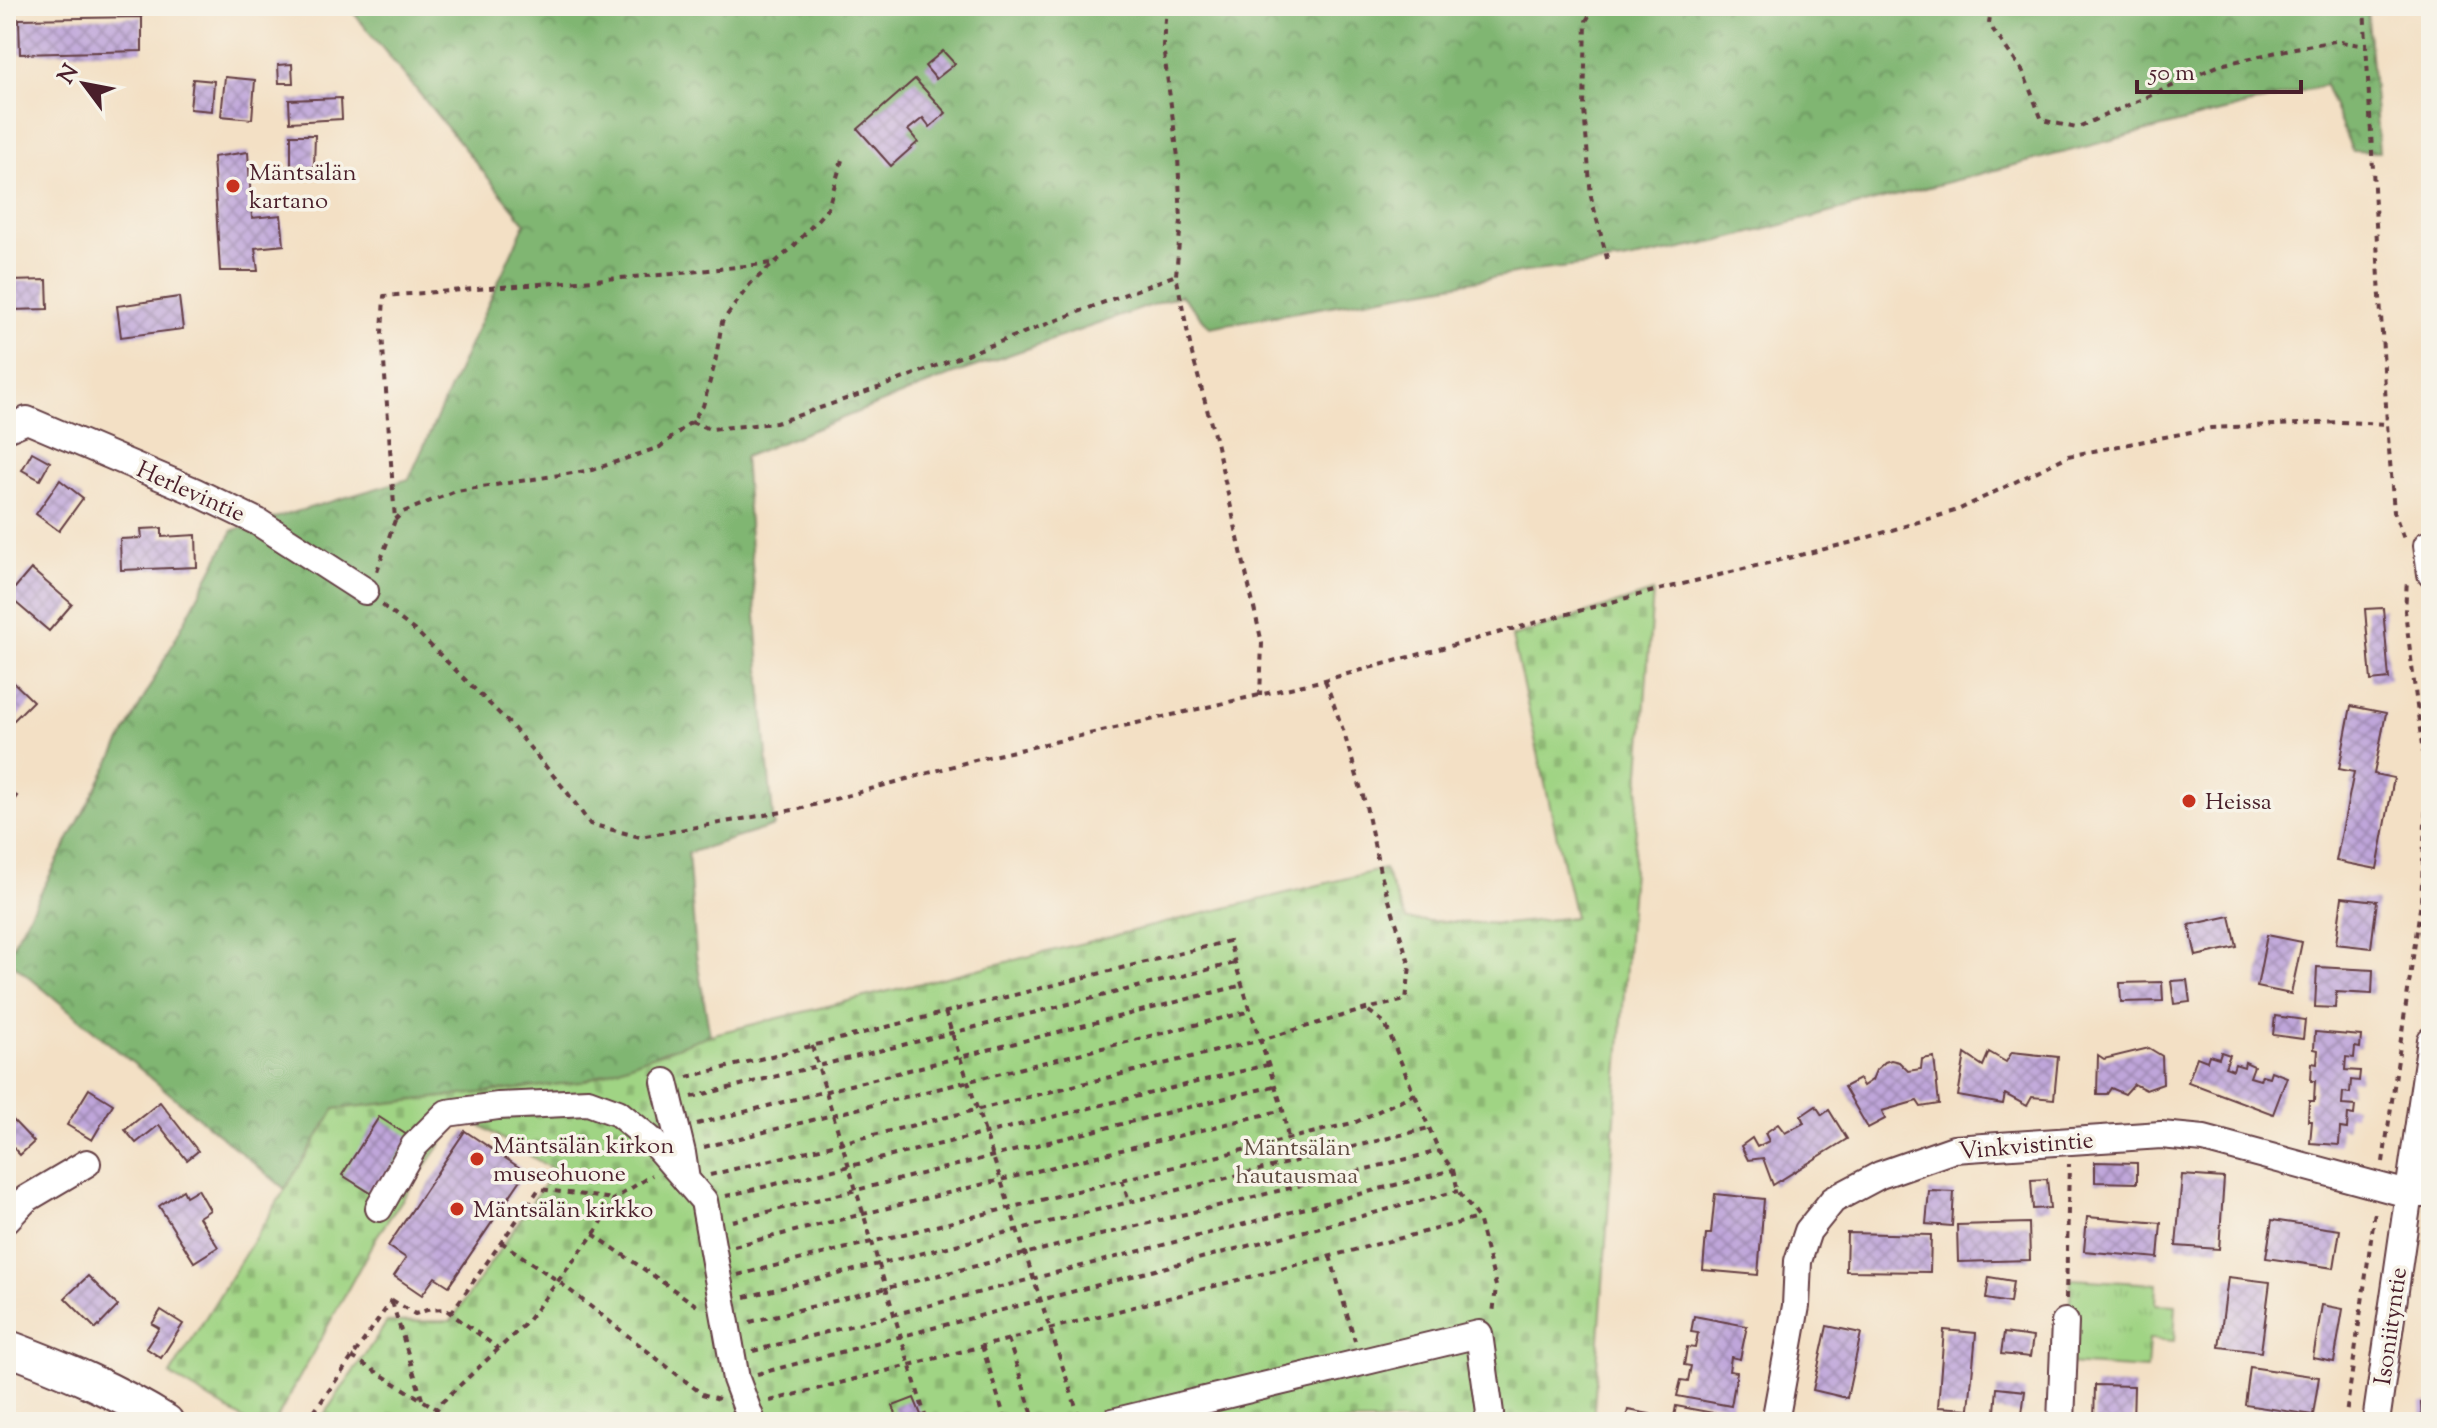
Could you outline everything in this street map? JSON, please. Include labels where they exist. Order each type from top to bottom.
[{"type":"main road","points":[[6,1347],[118,1394],[166,1422]]},
{"type":"street","name":"Herlevintie","points":[[6,429],[27,420],[194,491],[258,522],[365,591]]},
{"type":"street","name":"Isoniityntie","points":[[2376,1422],[2420,1194],[2431,1040]]},
{"type":"street","points":[[668,1092],[686,1180]]},
{"type":"street","points":[[379,1208],[414,1146],[447,1113],[498,1106],[588,1102],[618,1113],[652,1141],[686,1180],[709,1227],[733,1368],[749,1414]]},
{"type":"street","name":"Vinkvistintie","points":[[1775,1422],[1796,1306],[1798,1261],[1808,1231],[1833,1200],[1880,1175],[1954,1149],[2161,1135],[2204,1139],[2379,1187],[2420,1194]]},
{"type":"street","points":[[6,1220],[26,1199],[87,1163]]},
{"type":"street","points":[[2061,1422],[2065,1322]]},
{"type":"street","points":[[1113,1422],[1185,1415],[1361,1362],[1479,1334],[1490,1413],[1487,1422]]},
{"type":"path","points":[[1166,6],[1163,46],[1177,143],[1181,221],[1176,275],[1262,643],[1260,696]]},
{"type":"path","points":[[1595,6],[1586,21],[1584,109],[1591,197],[1608,262]]},
{"type":"path","points":[[1991,6],[1989,24],[2023,72],[2042,120],[2076,128],[2220,65],[2335,41],[2366,46]]},
{"type":"path","points":[[2364,6],[2394,512],[2424,559]]},
{"type":"path","points":[[395,520],[403,512],[456,491],[592,470],[660,447],[691,422],[703,406],[722,322],[750,284],[793,247],[828,208],[842,160]]},
{"type":"path","points":[[773,263],[672,274],[384,296],[382,333],[395,520],[380,566],[365,591],[419,634],[511,725],[590,824],[640,837],[799,809],[975,760],[1325,680],[1630,597],[1890,531],[1958,510],[2068,456],[2211,428],[2341,422],[2387,424]]},
{"type":"path","points":[[691,422],[710,429],[776,423],[878,388],[1176,275]]},
{"type":"path","points":[[2345,1422],[2421,902],[2427,785],[2405,611],[2424,559],[2426,492],[2431,476]]},
{"type":"path","points":[[428,1422],[437,1409],[526,1323],[593,1234],[614,1199],[656,1173],[670,1173],[686,1180],[1261,1040],[1406,1000],[1410,966],[1380,872],[1366,806],[1325,680]]},
{"type":"path","points":[[668,1092],[812,1045],[1229,941],[1283,1110],[1295,1162]]},
{"type":"path","points":[[668,1092],[952,1033],[1235,963]]},
{"type":"path","points":[[679,1141],[960,1057],[1243,985]]},
{"type":"path","points":[[1366,1009],[1385,1023],[1439,1151],[1453,1170],[1458,1191],[1478,1218],[1496,1286],[1492,1325],[1479,1334]]},
{"type":"path","points":[[679,1141],[969,1081],[1252,1011]]},
{"type":"path","points":[[945,1012],[1081,1422]]},
{"type":"path","points":[[812,1045],[927,1422]]},
{"type":"path","points":[[709,1227],[986,1133],[1267,1065]]},
{"type":"path","points":[[709,1227],[1275,1086]]},
{"type":"path","points":[[723,1303],[871,1242],[1356,1122],[1414,1094]]},
{"type":"path","points":[[709,1227],[1002,1180],[1283,1110]]},
{"type":"path","points":[[723,1303],[1429,1128]]},
{"type":"path","points":[[2065,1322],[2069,1141]]},
{"type":"path","points":[[593,1234],[723,1303],[1439,1151]]},
{"type":"path","points":[[733,1368],[1453,1170]]},
{"type":"path","points":[[1122,1180],[1129,1202]]},
{"type":"path","points":[[451,1313],[539,1189],[614,1199]]},
{"type":"path","points":[[733,1368],[1458,1191]]},
{"type":"path","points":[[501,1242],[558,1281],[702,1394],[749,1414],[1008,1339],[1478,1218]]},
{"type":"path","points":[[1330,1256],[1361,1362]]},
{"type":"path","points":[[392,1300],[415,1314],[445,1309],[499,1349]]},
{"type":"path","points":[[307,1422],[392,1300]]},
{"type":"path","points":[[392,1300],[422,1399]]},
{"type":"path","points":[[1008,1339],[1035,1422]]},
{"type":"path","points":[[982,1346],[1006,1422]]},
{"type":"path","points":[[352,1357],[437,1409]]},
{"type":"green space","points":[[348,6],[2367,6],[2379,152],[2352,151],[2325,85],[1720,241],[1623,261],[1525,272],[1210,327],[1181,295],[954,374],[744,457],[774,826],[688,853],[696,955],[710,1035],[581,1082],[336,1109],[285,1189],[6,958],[233,530],[409,479],[525,223]]},
{"type":"green space","name":"Mäntsälän hautausmaa","points":[[1653,592],[1593,1422],[319,1422],[387,1322],[451,1321],[554,1170],[466,1117],[455,1124],[377,1236],[275,1422],[248,1422],[170,1375],[335,1109],[581,1082],[710,1035],[1384,869],[1406,920],[1505,924],[1575,917],[1512,637]]},
{"type":"green space","points":[[2071,1279],[2157,1284],[2156,1304],[2176,1305],[2174,1341],[2149,1339],[2147,1369],[2067,1364]]},
{"type":"building","points":[[142,17],[142,51],[20,54],[19,19]]},
{"type":"building","points":[[943,51],[955,64],[936,79],[925,66]]},
{"type":"building","points":[[292,64],[293,83],[279,83],[278,65]]},
{"type":"building","points":[[225,77],[255,80],[252,119],[221,116]]},
{"type":"building","points":[[193,79],[214,81],[212,111],[190,109]]},
{"type":"building","points":[[915,79],[946,113],[930,127],[923,118],[908,130],[918,142],[891,166],[858,129]]},
{"type":"building","points":[[341,98],[342,119],[290,122],[289,100]]},
{"type":"building","points":[[291,135],[315,135],[314,167],[291,167]]},
{"type":"building","name":"Mäntsälän kartano","points":[[248,152],[252,218],[281,215],[284,245],[255,248],[258,271],[220,271],[213,157]]},
{"type":"building","points":[[47,280],[48,309],[11,310],[10,281]]},
{"type":"building","points":[[179,297],[183,329],[121,337],[117,306]]},
{"type":"building","points":[[32,452],[50,462],[40,480],[22,470]]},
{"type":"building","points":[[60,480],[83,498],[59,531],[36,514]]},
{"type":"building","points":[[162,528],[162,537],[196,535],[197,567],[121,570],[120,539],[142,538],[141,529]]},
{"type":"building","points":[[31,569],[72,604],[49,631],[8,596]]},
{"type":"building","points":[[2383,608],[2389,679],[2371,681],[2365,609]]},
{"type":"building","points":[[6,675],[33,701],[12,722],[6,715]]},
{"type":"building","points":[[2351,706],[2386,713],[2374,774],[2394,778],[2377,869],[2336,861],[2354,772],[2339,769]]},
{"type":"building","points":[[6,789],[17,796],[6,812]]},
{"type":"building","points":[[2342,897],[2377,901],[2371,948],[2336,944]]},
{"type":"building","points":[[2230,916],[2237,947],[2196,956],[2189,925]]},
{"type":"building","points":[[2267,935],[2302,942],[2291,994],[2257,987]]},
{"type":"building","points":[[2317,967],[2373,970],[2372,994],[2336,992],[2335,1008],[2315,1007]]},
{"type":"building","points":[[2187,980],[2190,1002],[2174,1004],[2171,981]]},
{"type":"building","points":[[2162,982],[2163,1001],[2121,1002],[2120,983]]},
{"type":"building","points":[[2275,1016],[2305,1020],[2303,1039],[2273,1035]]},
{"type":"building","points":[[2315,1032],[2361,1036],[2360,1048],[2355,1047],[2354,1058],[2346,1057],[2345,1070],[2360,1071],[2359,1081],[2351,1080],[2350,1093],[2343,1092],[2342,1105],[2355,1106],[2354,1115],[2348,1114],[2347,1129],[2340,1128],[2339,1145],[2310,1143],[2312,1121],[2308,1121],[2309,1101],[2314,1101],[2315,1081],[2311,1081],[2312,1063],[2317,1064],[2318,1050],[2314,1049]]},
{"type":"building","points":[[2149,1048],[2162,1056],[2163,1084],[2146,1090],[2134,1084],[2125,1094],[2111,1088],[2107,1094],[2097,1094],[2098,1055],[2104,1059]]},
{"type":"building","points":[[1989,1052],[2006,1062],[2012,1052],[2058,1057],[2054,1099],[2032,1097],[2027,1106],[2005,1094],[2003,1104],[1958,1096],[1965,1054],[1983,1066]]},
{"type":"building","points":[[2221,1052],[2230,1055],[2225,1067],[2233,1070],[2235,1064],[2244,1067],[2245,1062],[2254,1066],[2250,1077],[2260,1080],[2262,1075],[2269,1077],[2271,1071],[2287,1077],[2273,1114],[2188,1082],[2197,1057],[2207,1061],[2209,1055],[2219,1058]]},
{"type":"building","points":[[1934,1057],[1939,1104],[1921,1107],[1917,1101],[1882,1111],[1885,1119],[1868,1128],[1844,1087],[1859,1079],[1863,1086],[1872,1080],[1876,1070],[1891,1060],[1899,1062],[1908,1071],[1921,1069],[1922,1059]]},
{"type":"building","points":[[89,1089],[113,1104],[92,1140],[67,1125]]},
{"type":"building","points":[[160,1102],[198,1151],[187,1160],[159,1125],[136,1143],[125,1130]]},
{"type":"building","points":[[1816,1106],[1822,1115],[1829,1110],[1847,1139],[1773,1185],[1763,1158],[1748,1160],[1741,1146],[1752,1138],[1757,1147],[1769,1141],[1765,1133],[1778,1124],[1785,1133],[1804,1123],[1801,1116]]},
{"type":"building","points":[[379,1117],[410,1137],[374,1195],[342,1175]]},
{"type":"building","points":[[11,1118],[34,1142],[20,1155],[9,1143],[6,1146],[6,1123]]},
{"type":"building","name":"Mäntsälän kirkko","points":[[465,1131],[526,1172],[449,1286],[435,1277],[422,1295],[394,1276],[406,1258],[388,1246]]},
{"type":"building","points":[[2095,1162],[2137,1163],[2137,1183],[2095,1182]]},
{"type":"building","points":[[2182,1175],[2224,1178],[2219,1249],[2176,1246]]},
{"type":"building","points":[[2047,1179],[2050,1208],[2033,1209],[2031,1180]]},
{"type":"building","points":[[198,1189],[210,1210],[199,1217],[218,1247],[194,1262],[159,1206],[183,1190],[186,1196]]},
{"type":"building","points":[[1929,1191],[1954,1192],[1952,1226],[1926,1224]]},
{"type":"building","points":[[1715,1194],[1764,1199],[1758,1275],[1703,1270],[1706,1234],[1711,1234]]},
{"type":"building","points":[[2087,1217],[2161,1223],[2158,1258],[2084,1251]]},
{"type":"building","points":[[2272,1220],[2340,1230],[2334,1268],[2266,1258]]},
{"type":"building","points":[[2029,1223],[2030,1260],[1958,1262],[1957,1225]]},
{"type":"building","points":[[1847,1233],[1931,1235],[1930,1272],[1846,1271]]},
{"type":"building","points":[[88,1276],[118,1306],[96,1329],[65,1298]]},
{"type":"building","points":[[1989,1277],[2013,1281],[2010,1303],[1986,1299]]},
{"type":"building","points":[[2228,1277],[2270,1282],[2261,1352],[2219,1347]]},
{"type":"building","points":[[2322,1305],[2343,1309],[2334,1362],[2313,1358]]},
{"type":"building","points":[[161,1310],[183,1324],[161,1358],[146,1348],[159,1328],[152,1324]]},
{"type":"building","points":[[1694,1316],[1747,1326],[1740,1359],[1731,1357],[1729,1371],[1737,1372],[1731,1406],[1677,1396],[1681,1380],[1688,1381],[1691,1366],[1684,1365],[1687,1347],[1695,1348],[1698,1333],[1691,1332]]},
{"type":"building","points":[[1827,1326],[1861,1333],[1847,1398],[1813,1390]]},
{"type":"building","points":[[1944,1330],[1976,1333],[1969,1409],[1938,1407]]},
{"type":"building","points":[[2004,1333],[2033,1337],[2030,1357],[2001,1354]]},
{"type":"building","points":[[2250,1367],[2319,1377],[2313,1415],[2245,1405]]},
{"type":"building","points":[[2095,1385],[2134,1386],[2133,1422],[2094,1422]]},
{"type":"building","points":[[1997,1388],[2025,1391],[2022,1414],[1995,1411]]},
{"type":"building","points":[[914,1398],[924,1422],[899,1422],[893,1406]]},
{"type":"building","points":[[2421,1403],[2431,1403],[2431,1422],[2422,1422]]},
{"type":"building","points":[[1676,1406],[1729,1416],[1727,1422],[1673,1422]]},
{"type":"building","points":[[1628,1410],[1650,1414],[1648,1422],[1625,1422]]},
{"type":"place","name":"Mäntsälän kartano","points":[[233,186]]},
{"type":"place","name":"Heissa","points":[[2189,801]]},
{"type":"place","name":"Mäntsälän kirkon museohuone","points":[[477,1159]]},
{"type":"place","name":"Mäntsälän kirkko","points":[[457,1209]]}]
